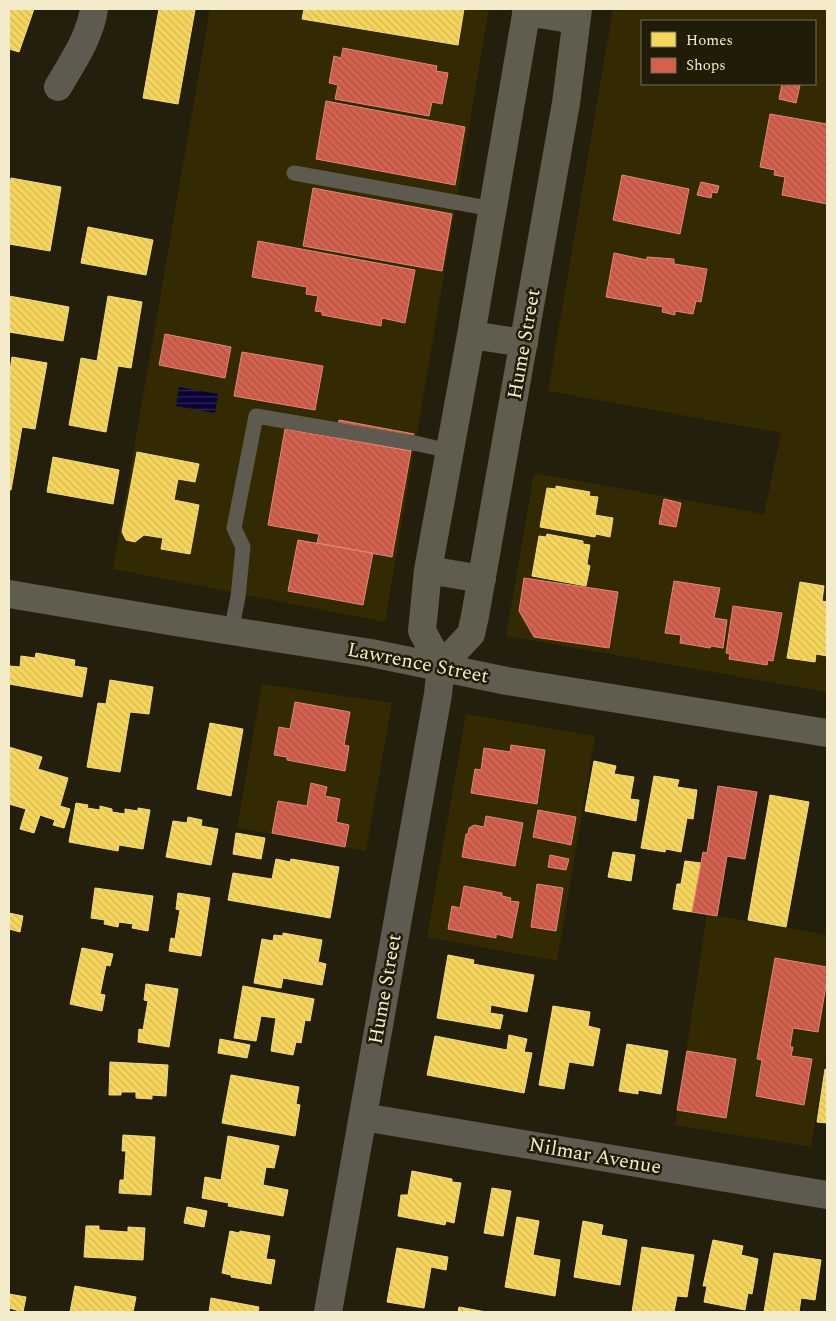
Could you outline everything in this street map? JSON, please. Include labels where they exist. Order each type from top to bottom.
[{"type":"street","points":[[58,87],[81,46],[92,20],[94,9]]},
{"type":"street","points":[[441,666],[422,631],[428,570],[527,10],[577,14]]},
{"type":"street","name":"Hume Street","points":[[328,1312],[438,694],[441,666],[471,634],[482,579],[566,102],[577,14]]},
{"type":"street","points":[[471,335],[524,343]]},
{"type":"street","points":[[428,570],[482,579]]},
{"type":"street","name":"Lawrence Street","points":[[9,594],[370,653],[507,680],[827,733]]},
{"type":"street","name":"Nilmar Avenue","points":[[363,1117],[827,1195]]},
{"type":"lane","points":[[294,174],[492,209]]},
{"type":"lane","points":[[231,631],[238,597],[243,547],[234,528],[256,416],[419,444],[449,451]]},
{"type":"shaded area","points":[[210,9],[489,9],[385,622],[113,569]]},
{"type":"shaded area","points":[[613,9],[827,9],[827,692],[506,636],[534,473],[764,514],[781,433],[548,391]]},
{"type":"shaded area","points":[[179,387],[218,394],[215,413],[176,406]]},
{"type":"shaded area","points":[[262,684],[392,703],[366,851],[237,828]]},
{"type":"shaded area","points":[[466,714],[595,736],[557,961],[427,937]]},
{"type":"shaded area","points":[[707,914],[827,935],[827,1050],[811,1147],[675,1125]]},
{"type":"building: Homes","points":[[9,9],[34,9],[19,52],[9,49]]},
{"type":"building: Homes","points":[[159,9],[195,10],[178,104],[143,98]]},
{"type":"building: Homes","points":[[304,9],[464,9],[458,45],[302,19]]},
{"type":"building: Homes","points":[[11,178],[61,187],[50,251],[9,244],[9,189]]},
{"type":"building: Homes","points":[[88,227],[153,240],[146,275],[81,263]]},
{"type":"building: Homes","points":[[9,296],[69,307],[63,341],[9,332]]},
{"type":"building: Homes","points":[[108,296],[142,302],[131,368],[118,366],[106,432],[69,425],[81,358],[97,361]]},
{"type":"building: Homes","points":[[12,357],[47,363],[35,429],[22,427],[11,490],[9,490],[9,377]]},
{"type":"building: Homes","points":[[137,452],[199,464],[195,482],[178,479],[174,500],[199,505],[190,554],[161,549],[163,538],[144,535],[135,542],[126,540],[122,532]]},
{"type":"building: Homes","points":[[53,457],[119,470],[113,504],[47,492]]},
{"type":"building: Homes","points":[[556,486],[590,492],[589,496],[598,497],[595,515],[613,518],[610,537],[596,534],[595,537],[540,527],[547,488],[556,489]]},
{"type":"building: Homes","points":[[547,534],[583,541],[583,544],[590,545],[587,564],[590,566],[586,586],[532,576],[539,536],[546,537]]},
{"type":"building: Homes","points":[[800,582],[824,586],[822,601],[827,602],[827,656],[816,654],[815,662],[787,658]]},
{"type":"building: Homes","points":[[36,653],[75,660],[74,666],[87,668],[82,697],[9,684],[10,666],[20,667],[21,656],[35,658]]},
{"type":"building: Homes","points":[[110,680],[153,687],[149,714],[130,712],[120,772],[87,767],[98,703],[106,704]]},
{"type":"building: Homes","points":[[210,723],[243,729],[231,796],[197,789]]},
{"type":"building: Homes","points":[[9,747],[42,757],[38,769],[68,778],[60,806],[70,809],[64,828],[53,825],[55,820],[40,815],[34,833],[20,829],[26,809],[9,804]]},
{"type":"building: Homes","points":[[594,761],[616,766],[614,774],[634,777],[630,799],[639,800],[636,821],[585,811]]},
{"type":"building: Homes","points":[[654,776],[679,780],[677,787],[697,790],[693,819],[687,818],[681,852],[666,849],[665,852],[641,848]]},
{"type":"building: Homes","points":[[770,795],[809,802],[786,927],[748,920]]},
{"type":"building: Homes","points":[[76,803],[88,805],[87,808],[100,810],[100,806],[112,809],[112,812],[125,814],[125,809],[138,811],[138,808],[150,810],[143,849],[119,845],[118,851],[69,842]]},
{"type":"building: Homes","points":[[188,817],[202,820],[201,826],[218,829],[211,865],[166,857],[173,821],[187,823]]},
{"type":"building: Homes","points":[[236,833],[265,838],[261,859],[233,854]]},
{"type":"building: Homes","points":[[613,852],[635,855],[631,881],[608,877]]},
{"type":"building: Homes","points":[[276,859],[290,862],[291,859],[339,867],[330,918],[228,900],[233,873],[272,879]]},
{"type":"building: Homes","points":[[685,861],[701,863],[692,912],[673,909],[677,884],[681,884]]},
{"type":"building: Homes","points":[[95,888],[153,896],[148,931],[132,928],[133,924],[119,922],[118,927],[104,924],[105,920],[91,918]]},
{"type":"building: Homes","points":[[178,893],[210,898],[201,956],[169,951],[171,938],[175,939],[180,910],[176,909]]},
{"type":"building: Homes","points":[[9,913],[23,916],[20,932],[9,929]]},
{"type":"building: Homes","points":[[283,933],[322,940],[318,962],[326,964],[322,985],[283,978],[281,988],[254,983],[262,939],[273,941],[274,935],[283,936]]},
{"type":"building: Homes","points":[[82,948],[113,954],[110,966],[106,965],[100,994],[105,995],[102,1011],[70,1004]]},
{"type":"building: Homes","points":[[448,955],[474,960],[473,964],[534,975],[527,1012],[491,1005],[490,1013],[503,1015],[500,1029],[437,1018]]},
{"type":"building: Homes","points":[[146,984],[178,989],[169,1047],[138,1042],[139,1029],[143,1030],[148,1001],[144,1000]]},
{"type":"building: Homes","points":[[243,986],[314,999],[310,1021],[305,1020],[301,1043],[296,1042],[293,1055],[271,1051],[276,1018],[261,1016],[256,1041],[234,1038]]},
{"type":"building: Homes","points":[[553,1006],[590,1012],[588,1026],[600,1029],[593,1066],[569,1062],[564,1089],[539,1085]]},
{"type":"building: Homes","points":[[509,1035],[527,1039],[524,1052],[532,1053],[524,1093],[427,1075],[435,1036],[507,1050]]},
{"type":"building: Homes","points":[[220,1039],[250,1045],[247,1058],[218,1053]]},
{"type":"building: Homes","points":[[627,1044],[668,1051],[661,1094],[638,1090],[638,1094],[619,1091]]},
{"type":"building: Homes","points":[[110,1062],[168,1065],[166,1096],[152,1095],[152,1099],[136,1098],[136,1092],[121,1092],[121,1095],[109,1095]]},
{"type":"building: Homes","points":[[825,1069],[827,1070],[827,1123],[817,1122]]},
{"type":"building: Homes","points":[[231,1075],[299,1087],[296,1104],[300,1105],[295,1136],[222,1123]]},
{"type":"building: Homes","points":[[123,1135],[155,1137],[151,1195],[119,1193],[120,1180],[124,1180],[126,1151],[122,1151]]},
{"type":"building: Homes","points":[[228,1136],[279,1146],[274,1168],[266,1167],[263,1185],[288,1190],[283,1216],[228,1206],[229,1203],[202,1198],[205,1177],[221,1180]]},
{"type":"building: Homes","points":[[412,1171],[452,1179],[452,1182],[461,1183],[454,1223],[446,1221],[445,1225],[398,1216],[401,1195],[408,1195]]},
{"type":"building: Homes","points":[[492,1188],[511,1191],[503,1236],[484,1233]]},
{"type":"building: Homes","points":[[187,1207],[207,1211],[204,1227],[184,1223]]},
{"type":"building: Homes","points":[[517,1217],[539,1221],[533,1255],[560,1260],[555,1296],[505,1287]]},
{"type":"building: Homes","points":[[583,1221],[603,1225],[601,1235],[627,1240],[620,1285],[574,1277]]},
{"type":"building: Homes","points":[[86,1226],[99,1226],[99,1230],[128,1232],[128,1227],[145,1228],[143,1260],[84,1257]]},
{"type":"building: Homes","points":[[230,1231],[270,1236],[266,1259],[275,1260],[271,1284],[231,1277],[231,1275],[222,1273]]},
{"type":"building: Homes","points":[[713,1240],[743,1246],[741,1255],[758,1259],[752,1294],[748,1293],[745,1310],[704,1302],[707,1286],[703,1286]]},
{"type":"building: Homes","points":[[642,1247],[694,1255],[687,1297],[677,1296],[674,1312],[632,1312]]},
{"type":"building: Homes","points":[[397,1248],[448,1257],[446,1270],[431,1267],[424,1308],[387,1302]]},
{"type":"building: Homes","points":[[774,1253],[821,1260],[815,1300],[801,1298],[799,1312],[764,1312]]},
{"type":"building: Homes","points":[[75,1286],[136,1297],[133,1312],[70,1312]]},
{"type":"building: Homes","points":[[9,1294],[26,1297],[23,1312],[9,1308]]},
{"type":"building: Homes","points":[[211,1298],[259,1307],[258,1312],[209,1312]]},
{"type":"building: Homes","points":[[459,1307],[486,1312],[458,1312]]},
{"type":"building: Shops","points":[[343,48],[437,66],[436,71],[448,73],[442,104],[432,102],[429,116],[335,99],[338,85],[329,83],[334,56],[341,58]]},
{"type":"building: Shops","points":[[782,85],[800,85],[796,103],[779,99]]},
{"type":"building: Shops","points":[[326,101],[465,127],[455,185],[316,159]]},
{"type":"building: Shops","points":[[770,114],[827,124],[827,204],[782,195],[785,177],[774,175],[775,170],[760,167]]},
{"type":"building: Shops","points":[[622,175],[689,189],[680,234],[613,220]]},
{"type":"building: Shops","points":[[701,182],[719,186],[717,193],[712,192],[711,198],[697,195]]},
{"type":"building: Shops","points":[[313,188],[452,214],[442,271],[303,246]]},
{"type":"building: Shops","points":[[258,241],[415,270],[405,323],[382,318],[381,326],[322,315],[322,312],[315,311],[318,296],[306,294],[307,287],[252,277]]},
{"type":"building: Shops","points":[[614,253],[647,260],[647,257],[674,259],[674,264],[707,269],[701,302],[696,301],[693,314],[675,311],[675,315],[662,312],[663,307],[606,297]]},
{"type":"building: Shops","points":[[165,334],[231,347],[225,378],[159,365]]},
{"type":"building: Shops","points":[[242,352],[323,366],[315,410],[234,396]]},
{"type":"building: Shops","points":[[339,420],[414,434],[411,451],[336,437]]},
{"type":"building: Shops","points":[[285,429],[411,451],[392,557],[317,543],[319,534],[268,525]]},
{"type":"building: Shops","points":[[664,499],[681,503],[676,527],[659,524]]},
{"type":"building: Shops","points":[[298,540],[373,553],[363,605],[288,591]]},
{"type":"building: Shops","points":[[524,578],[618,592],[609,648],[534,637],[519,611]]},
{"type":"building: Shops","points":[[674,581],[720,588],[714,618],[727,620],[723,648],[711,646],[710,648],[680,643],[681,635],[665,633]]},
{"type":"building: Shops","points":[[733,606],[782,613],[773,661],[768,660],[767,665],[729,659],[730,654],[726,653]]},
{"type":"building: Shops","points":[[295,702],[350,712],[344,745],[349,746],[345,771],[287,760],[287,757],[274,755],[279,727],[290,729]]},
{"type":"building: Shops","points":[[511,745],[545,750],[537,804],[471,793],[475,769],[481,770],[484,748],[510,752]]},
{"type":"building: Shops","points":[[311,783],[327,787],[325,796],[340,799],[336,822],[349,825],[345,847],[272,833],[278,801],[307,806]]},
{"type":"building: Shops","points":[[718,786],[757,792],[745,859],[727,856],[717,916],[692,912],[703,852],[707,853]]},
{"type":"building: Shops","points":[[538,810],[576,817],[571,845],[533,837]]},
{"type":"building: Shops","points":[[486,816],[523,823],[515,866],[462,857],[466,834],[468,834],[469,828],[474,825],[484,827]]},
{"type":"building: Shops","points":[[550,855],[569,859],[566,870],[548,867]]},
{"type":"building: Shops","points":[[537,884],[563,888],[556,931],[531,927]]},
{"type":"building: Shops","points":[[464,886],[502,893],[502,896],[511,898],[510,901],[519,902],[512,938],[496,934],[496,938],[448,929],[452,906],[460,908]]},
{"type":"building: Shops","points":[[775,958],[827,967],[827,980],[818,1032],[793,1028],[790,1047],[793,1047],[791,1056],[812,1059],[804,1105],[756,1096],[762,1060],[757,1059]]},
{"type":"building: Shops","points":[[687,1051],[736,1059],[726,1118],[677,1110]]}]
